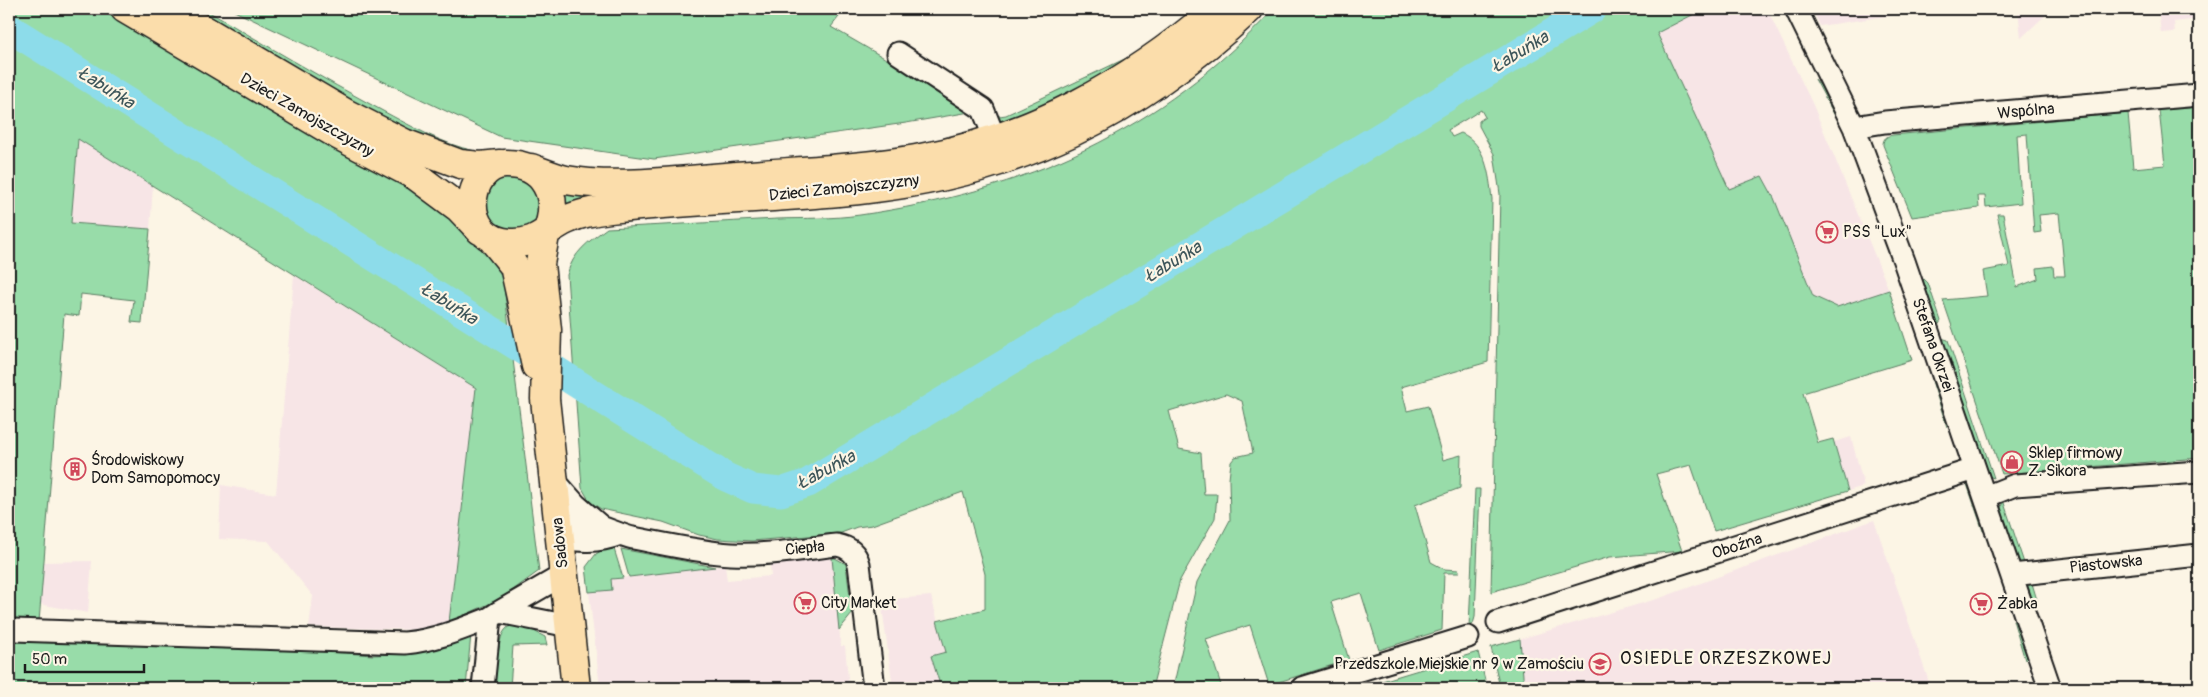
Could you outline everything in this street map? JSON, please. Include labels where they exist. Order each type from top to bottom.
[{"type":"main road","name":"Dzieci Zamojszczyzny","points":[[125,9],[338,136],[416,176],[455,205],[487,235]]},
{"type":"main road","name":"Dzieci Zamojszczyzny","points":[[169,9],[347,114],[404,143],[460,164],[480,166],[500,164]]},
{"type":"main road","name":"Dzieci Zamojszczyzny","points":[[529,167],[568,180],[608,183],[715,178],[880,164],[934,155],[995,139],[1065,111],[1118,82],[1170,47],[1216,9]]},
{"type":"main road","name":"Dzieci Zamojszczyzny","points":[[546,233],[574,216],[610,209],[866,190],[929,179],[990,164],[1047,144],[1103,118],[1160,82],[1187,62],[1249,9]]},
{"type":"main road","points":[[500,164],[529,167],[538,174],[549,190],[552,212],[546,233],[525,242],[508,243],[487,235],[474,215],[472,206],[476,188],[486,172],[500,164]]},
{"type":"main road","name":"Sadowa","points":[[546,233],[540,264],[535,323],[576,688]]},
{"type":"main road","name":"Sadowa","points":[[487,235],[514,266],[535,323]]},
{"type":"street","name":"Stefana Okrzei","points":[[1796,9],[1854,127],[1904,261],[2050,688]]},
{"type":"street","points":[[898,53],[984,109],[995,139]]},
{"type":"street","name":"Wspólna","points":[[1854,127],[2199,95]]},
{"type":"street","name":"Oboźna","points":[[1498,622],[1975,469]]},
{"type":"street","points":[[1985,497],[2015,485],[2199,472]]},
{"type":"street","name":"Ciepła","points":[[553,479],[576,505],[599,525],[618,535],[702,551],[731,554],[754,554],[837,544],[846,547],[853,552],[859,564],[874,688]]},
{"type":"street","name":"Ciepła","points":[[599,525],[577,524],[563,530],[559,534],[570,540],[618,535]]},
{"type":"street","name":"Piastowska","points":[[2012,575],[2199,555]]},
{"type":"street","points":[[14,630],[405,644],[447,635],[495,615],[563,575]]},
{"type":"street","points":[[495,615],[569,626]]},
{"type":"street","points":[[483,688],[495,615]]},
{"type":"street","points":[[1302,688],[1468,637]]},
{"type":"shaded area","points":[[1704,9],[1767,9],[1813,105],[1889,290],[1837,307],[1813,296],[1774,198],[1762,176],[1729,190],[1657,33]]},
{"type":"shaded area","points":[[1812,9],[1934,9],[1820,26]]},
{"type":"shaded area","points":[[2018,9],[2052,9],[2021,38]]},
{"type":"shaded area","points":[[2158,9],[2199,9],[2199,19],[2174,22],[2175,32],[2161,33]]},
{"type":"shaded area","points":[[78,139],[153,186],[150,229],[71,223]]},
{"type":"shaded area","points":[[294,275],[476,388],[449,622],[420,630],[309,627],[313,596],[268,541],[219,539],[221,485],[276,494]]},
{"type":"shaded area","points":[[1851,437],[1864,486],[1848,491],[1834,442]]},
{"type":"shaded area","points":[[1874,520],[1931,688],[1524,688],[1520,639],[1660,598]]},
{"type":"shaded area","points":[[832,558],[841,646],[845,646],[849,688],[600,688],[589,592],[612,590],[611,579],[725,566],[727,580],[771,576],[770,565]]},
{"type":"shaded area","points":[[92,561],[88,613],[39,604],[43,562]]},
{"type":"shaded area","points":[[931,596],[946,652],[931,656],[940,684],[922,688],[893,688],[881,600]]},
{"type":"green space","points":[[9,9],[99,9],[432,200],[451,215],[464,236],[491,254],[502,270],[539,571],[502,598],[449,622],[476,388],[78,139],[71,223],[150,229],[142,323],[131,322],[134,300],[81,294],[79,316],[64,314],[39,622],[215,644],[373,655],[397,654],[471,634],[466,688],[9,688]]},
{"type":"green space","points":[[189,9],[204,9],[336,86],[404,122],[439,139],[475,151],[468,154],[409,134]]},
{"type":"green space","points":[[230,9],[845,9],[831,27],[976,111],[906,123],[654,159],[501,137]]},
{"type":"green space","points":[[1274,9],[1704,9],[1657,33],[1729,189],[1762,176],[1774,198],[1813,296],[1837,307],[1889,290],[1912,360],[1803,393],[1818,443],[1833,439],[1848,491],[1714,531],[1691,465],[1656,474],[1682,551],[1610,557],[1491,592],[1500,194],[1494,154],[1479,126],[1479,121],[1485,117],[1481,110],[1448,130],[1452,137],[1461,133],[1476,144],[1485,161],[1489,180],[1492,199],[1488,362],[1401,387],[1407,411],[1428,406],[1443,460],[1461,455],[1460,488],[1415,505],[1431,562],[1444,569],[1459,570],[1459,573],[1444,573],[1442,630],[1379,650],[1361,593],[1331,602],[1349,660],[1269,685],[1250,625],[1206,639],[1222,688],[1173,688],[1197,582],[1230,520],[1229,479],[1231,462],[1235,457],[1253,453],[1242,401],[1226,394],[1169,411],[1179,449],[1201,453],[1204,494],[1217,494],[1215,518],[1180,580],[1152,688],[1085,688],[1084,684],[1067,688],[941,688],[931,656],[946,652],[937,621],[985,609],[985,574],[963,492],[872,525],[857,527],[841,533],[752,541],[718,539],[699,535],[663,522],[601,509],[590,502],[582,488],[567,275],[577,254],[607,228],[860,215],[921,204],[979,190],[1034,172],[1086,149],[1136,122],[1184,90],[1230,52]]},
{"type":"green space","points":[[1133,55],[1077,95],[1003,122],[993,117],[1006,115]]},
{"type":"green space","points":[[1815,79],[1830,98],[1835,116]]},
{"type":"green space","points":[[2199,107],[2199,458],[2002,474],[1943,300],[1987,296],[1983,271],[2009,266],[1997,214],[2003,214],[2017,287],[2038,279],[2037,268],[2053,266],[2054,276],[2065,276],[2059,213],[2039,215],[2041,232],[2034,233],[2027,134],[2017,135],[2021,203],[1986,207],[1985,196],[1978,196],[1979,208],[1912,217],[1883,145],[1885,139],[1893,135],[2128,113],[2133,168],[2165,165],[2159,110]]},
{"type":"green space","points":[[503,178],[529,183],[537,192],[544,217],[529,226],[516,229],[502,227],[487,218],[484,189],[492,181]]},
{"type":"green space","points":[[557,188],[604,198],[561,206]]},
{"type":"green space","points":[[1924,279],[1928,283],[1941,321],[1937,327],[1922,281]]},
{"type":"green space","points":[[1941,338],[1948,340],[1994,478],[1988,476]]},
{"type":"green space","points":[[1932,381],[1936,385],[1950,424],[1947,427]]},
{"type":"green space","points":[[1967,484],[1971,487],[1986,527],[1985,531],[1983,531]]},
{"type":"green space","points":[[1475,489],[1480,489],[1475,617],[1473,624],[1469,627]]},
{"type":"green space","points":[[2003,500],[2025,566],[2017,561],[2000,512]]},
{"type":"green space","points":[[606,548],[614,549],[623,578],[611,579],[612,590],[589,592],[586,567],[596,554]]},
{"type":"green space","points":[[621,549],[715,567],[629,577]]},
{"type":"green space","points":[[832,558],[846,564],[852,614],[839,630]]},
{"type":"green space","points":[[2031,580],[2037,600],[2036,603],[2028,597],[2025,584]]},
{"type":"green space","points":[[2013,620],[2016,620],[2029,656],[2025,660]]},
{"type":"green space","points":[[512,625],[530,629],[545,637],[547,645],[513,646],[510,688],[490,688],[493,654],[498,654],[503,633]]},
{"type":"green space","points":[[1520,639],[1524,688],[1500,688],[1491,647]]},
{"type":"green space","points":[[1478,652],[1487,688],[1359,688]]},
{"type":"waterway","name":"Łabuńka","points":[[9,28],[726,477],[753,489],[781,492],[808,483],[1592,9]]},
{"type":"place","name":"PSS \"Lux\"","points":[[1827,232]]},
{"type":"place","name":"Sklep firmowy Z. Sikora","points":[[2012,462]]},
{"type":"place","name":"Środowiskowy Dom Samopomocy","points":[[75,469]]},
{"type":"place","name":"City Market","points":[[805,603]]},
{"type":"place","name":"Żabka","points":[[1981,604]]},
{"type":"place","name":"Przedszkole Miejskie nr 9 w Zamościu","points":[[1600,664]]},
{"type":"district","name":"OSIEDLE ORZESZKOWEJ","points":[[1726,658]]}]
